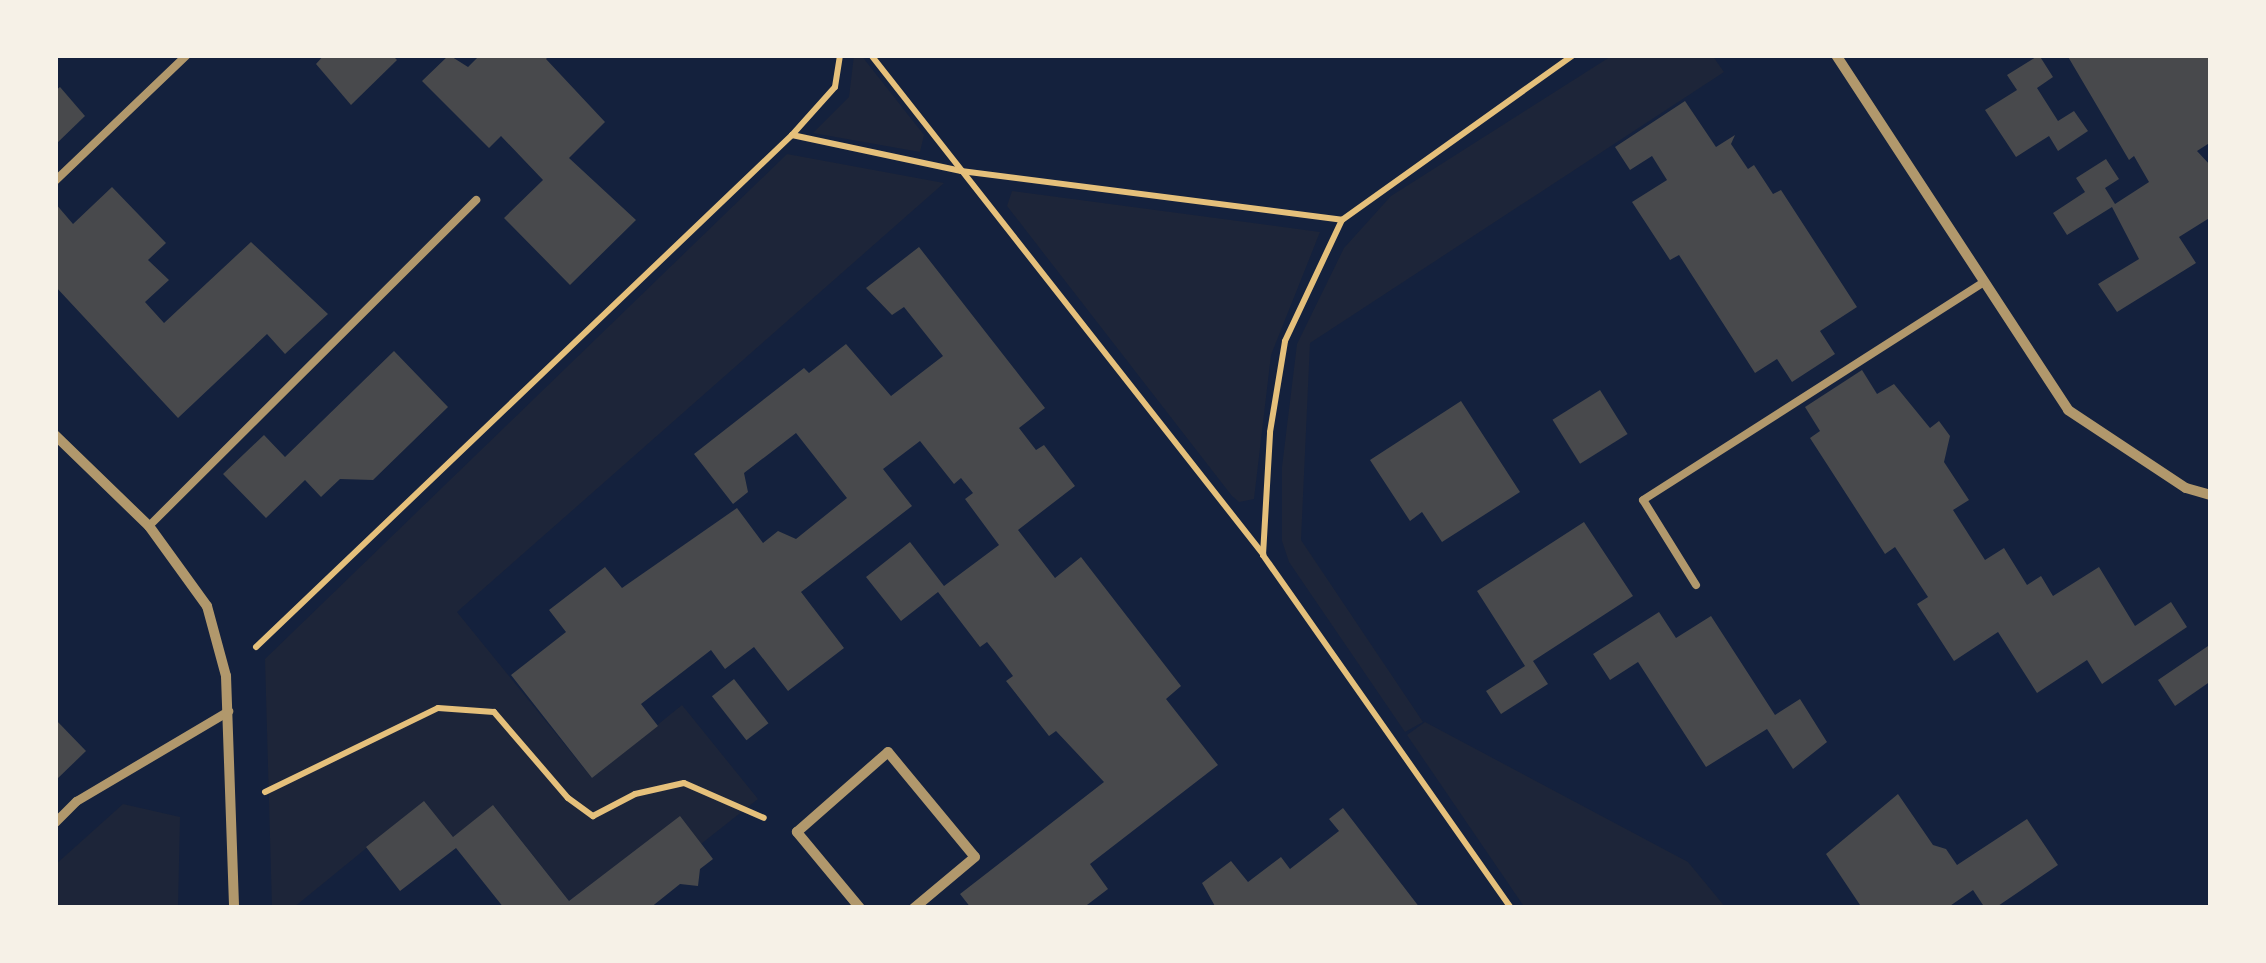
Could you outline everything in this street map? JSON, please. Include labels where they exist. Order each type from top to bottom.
[{"type":"street","points":[[1836,55],[2068,410],[2186,488],[2211,494]]},
{"type":"street","points":[[55,435],[149,526],[207,606],[226,676],[234,908]]},
{"type":"street","points":[[55,822],[76,800],[228,711]]},
{"type":"street","points":[[860,908],[798,832],[888,752],[975,857],[914,908]]},
{"type":"lane","points":[[55,181],[187,55]]},
{"type":"lane","points":[[149,526],[476,200]]},
{"type":"lane","points":[[1696,585],[1642,500],[1984,282]]},
{"type":"path","points":[[226,676],[792,134],[834,87],[840,55]]},
{"type":"path","points":[[871,55],[1264,555],[1512,908]]},
{"type":"path","points":[[1264,555],[1270,432],[1284,341],[1342,220],[1573,55]]},
{"type":"path","points":[[792,134],[961,171],[1342,220]]},
{"type":"path","points":[[230,808],[438,708],[494,712],[568,798],[594,816],[635,794],[684,783],[798,832]]},
{"type":"shaded area","points":[[854,55],[861,55],[924,135],[920,152],[813,133],[849,97]]},
{"type":"shaded area","points":[[1613,55],[1712,55],[1724,72],[1310,343],[1301,540],[1423,722],[1405,732],[1289,562],[1282,541],[1282,467],[1297,344],[1344,248],[1391,196]]},
{"type":"shaded area","points":[[787,154],[944,183],[457,612],[592,778],[682,705],[758,799],[701,844],[569,901],[494,806],[453,837],[423,802],[293,908],[272,908],[265,659]]},
{"type":"shaded area","points":[[1012,191],[1320,232],[1271,355],[1254,499],[1239,502],[1232,496],[1007,206]]},
{"type":"shaded area","points":[[1425,722],[1688,862],[1726,908],[1525,908],[1407,735]]},
{"type":"shaded area","points":[[123,804],[180,817],[178,908],[55,908],[55,865]]},
{"type":"building","points":[[324,55],[392,55],[397,60],[351,105],[316,64]]},
{"type":"building","points":[[449,55],[468,67],[480,55],[550,55],[546,59],[605,122],[569,158],[636,220],[570,285],[504,218],[543,180],[501,136],[489,148],[422,81]]},
{"type":"building","points":[[2039,55],[2053,77],[2037,88],[2058,121],[2074,111],[2088,131],[2058,151],[2049,136],[2016,157],[1985,110],[2017,90],[2007,75]]},
{"type":"building","points":[[2067,55],[2207,55],[2211,61],[2211,142],[2197,151],[2211,166],[2211,217],[2179,237],[2196,263],[2117,312],[2098,284],[2139,259],[2112,207],[2067,235],[2053,213],[2085,192],[2076,178],[2106,159],[2119,179],[2105,188],[2115,204],[2149,182],[2134,156],[2129,160]]},
{"type":"building","points":[[60,87],[85,116],[55,145],[55,91]]},
{"type":"building","points":[[1685,101],[1716,147],[1735,135],[1731,144],[1748,169],[1754,165],[1773,194],[1781,190],[1857,307],[1820,331],[1835,354],[1792,382],[1777,359],[1755,373],[1679,255],[1670,260],[1632,202],[1667,180],[1652,156],[1630,170],[1615,147]]},
{"type":"building","points":[[112,187],[166,243],[148,260],[169,280],[145,302],[164,323],[251,242],[328,314],[285,354],[267,334],[178,418],[55,286],[55,203],[73,224]]},
{"type":"building","points":[[919,247],[1045,408],[1019,428],[1036,450],[1044,445],[1075,486],[1018,530],[1055,578],[1081,557],[1181,686],[1166,699],[1218,765],[1090,864],[1108,889],[1083,908],[971,908],[960,894],[1104,782],[1056,731],[1049,736],[1006,681],[1013,676],[995,652],[987,642],[980,647],[938,592],[901,621],[866,577],[910,542],[944,586],[999,545],[965,499],[973,493],[961,478],[954,484],[920,441],[883,469],[912,506],[801,592],[844,648],[788,691],[754,647],[725,669],[711,650],[641,704],[658,726],[592,778],[511,675],[566,632],[549,610],[605,567],[622,588],[737,508],[763,543],[778,531],[796,539],[847,498],[796,433],[744,473],[748,492],[733,504],[694,454],[804,368],[809,373],[846,344],[891,396],[943,356],[904,307],[892,315],[866,288]]},
{"type":"building","points":[[394,351],[448,407],[373,480],[340,479],[321,497],[305,480],[266,518],[223,474],[264,435],[285,457]]},
{"type":"building","points":[[1862,370],[1877,394],[1894,384],[1930,428],[1939,421],[1950,436],[1944,462],[1969,500],[1953,510],[1985,560],[2004,548],[2027,585],[2041,576],[2053,596],[2099,567],[2135,626],[2171,602],[2187,627],[2102,684],[2087,660],[2037,693],[1998,632],[1954,661],[1917,604],[1928,597],[1895,547],[1885,554],[1810,438],[1820,431],[1805,407]]},
{"type":"building","points":[[1600,390],[1628,434],[1580,464],[1553,420]]},
{"type":"building","points":[[1461,401],[1520,492],[1442,542],[1422,512],[1410,521],[1370,460]]},
{"type":"building","points":[[1584,522],[1633,596],[1533,661],[1548,684],[1501,714],[1486,691],[1525,666],[1477,591]]},
{"type":"building","points":[[1659,612],[1676,638],[1711,616],[1775,715],[1800,699],[1827,742],[1793,769],[1767,729],[1706,767],[1638,662],[1610,680],[1593,654]]},
{"type":"building","points":[[2211,644],[2211,681],[2175,706],[2158,680]]},
{"type":"building","points":[[734,679],[768,723],[746,740],[712,696]]},
{"type":"building","points":[[55,719],[86,751],[55,781]]},
{"type":"building","points":[[1898,794],[1933,845],[1946,849],[1957,865],[2027,819],[2058,865],[1995,908],[1985,908],[1973,890],[1947,908],[1862,908],[1826,854]]},
{"type":"building","points":[[424,801],[453,837],[493,805],[569,901],[680,816],[713,859],[700,869],[698,886],[680,884],[650,908],[504,908],[456,848],[400,891],[366,847]]},
{"type":"building","points":[[1343,808],[1420,908],[1216,908],[1202,883],[1231,861],[1248,882],[1281,857],[1290,869],[1339,831],[1329,819]]}]
